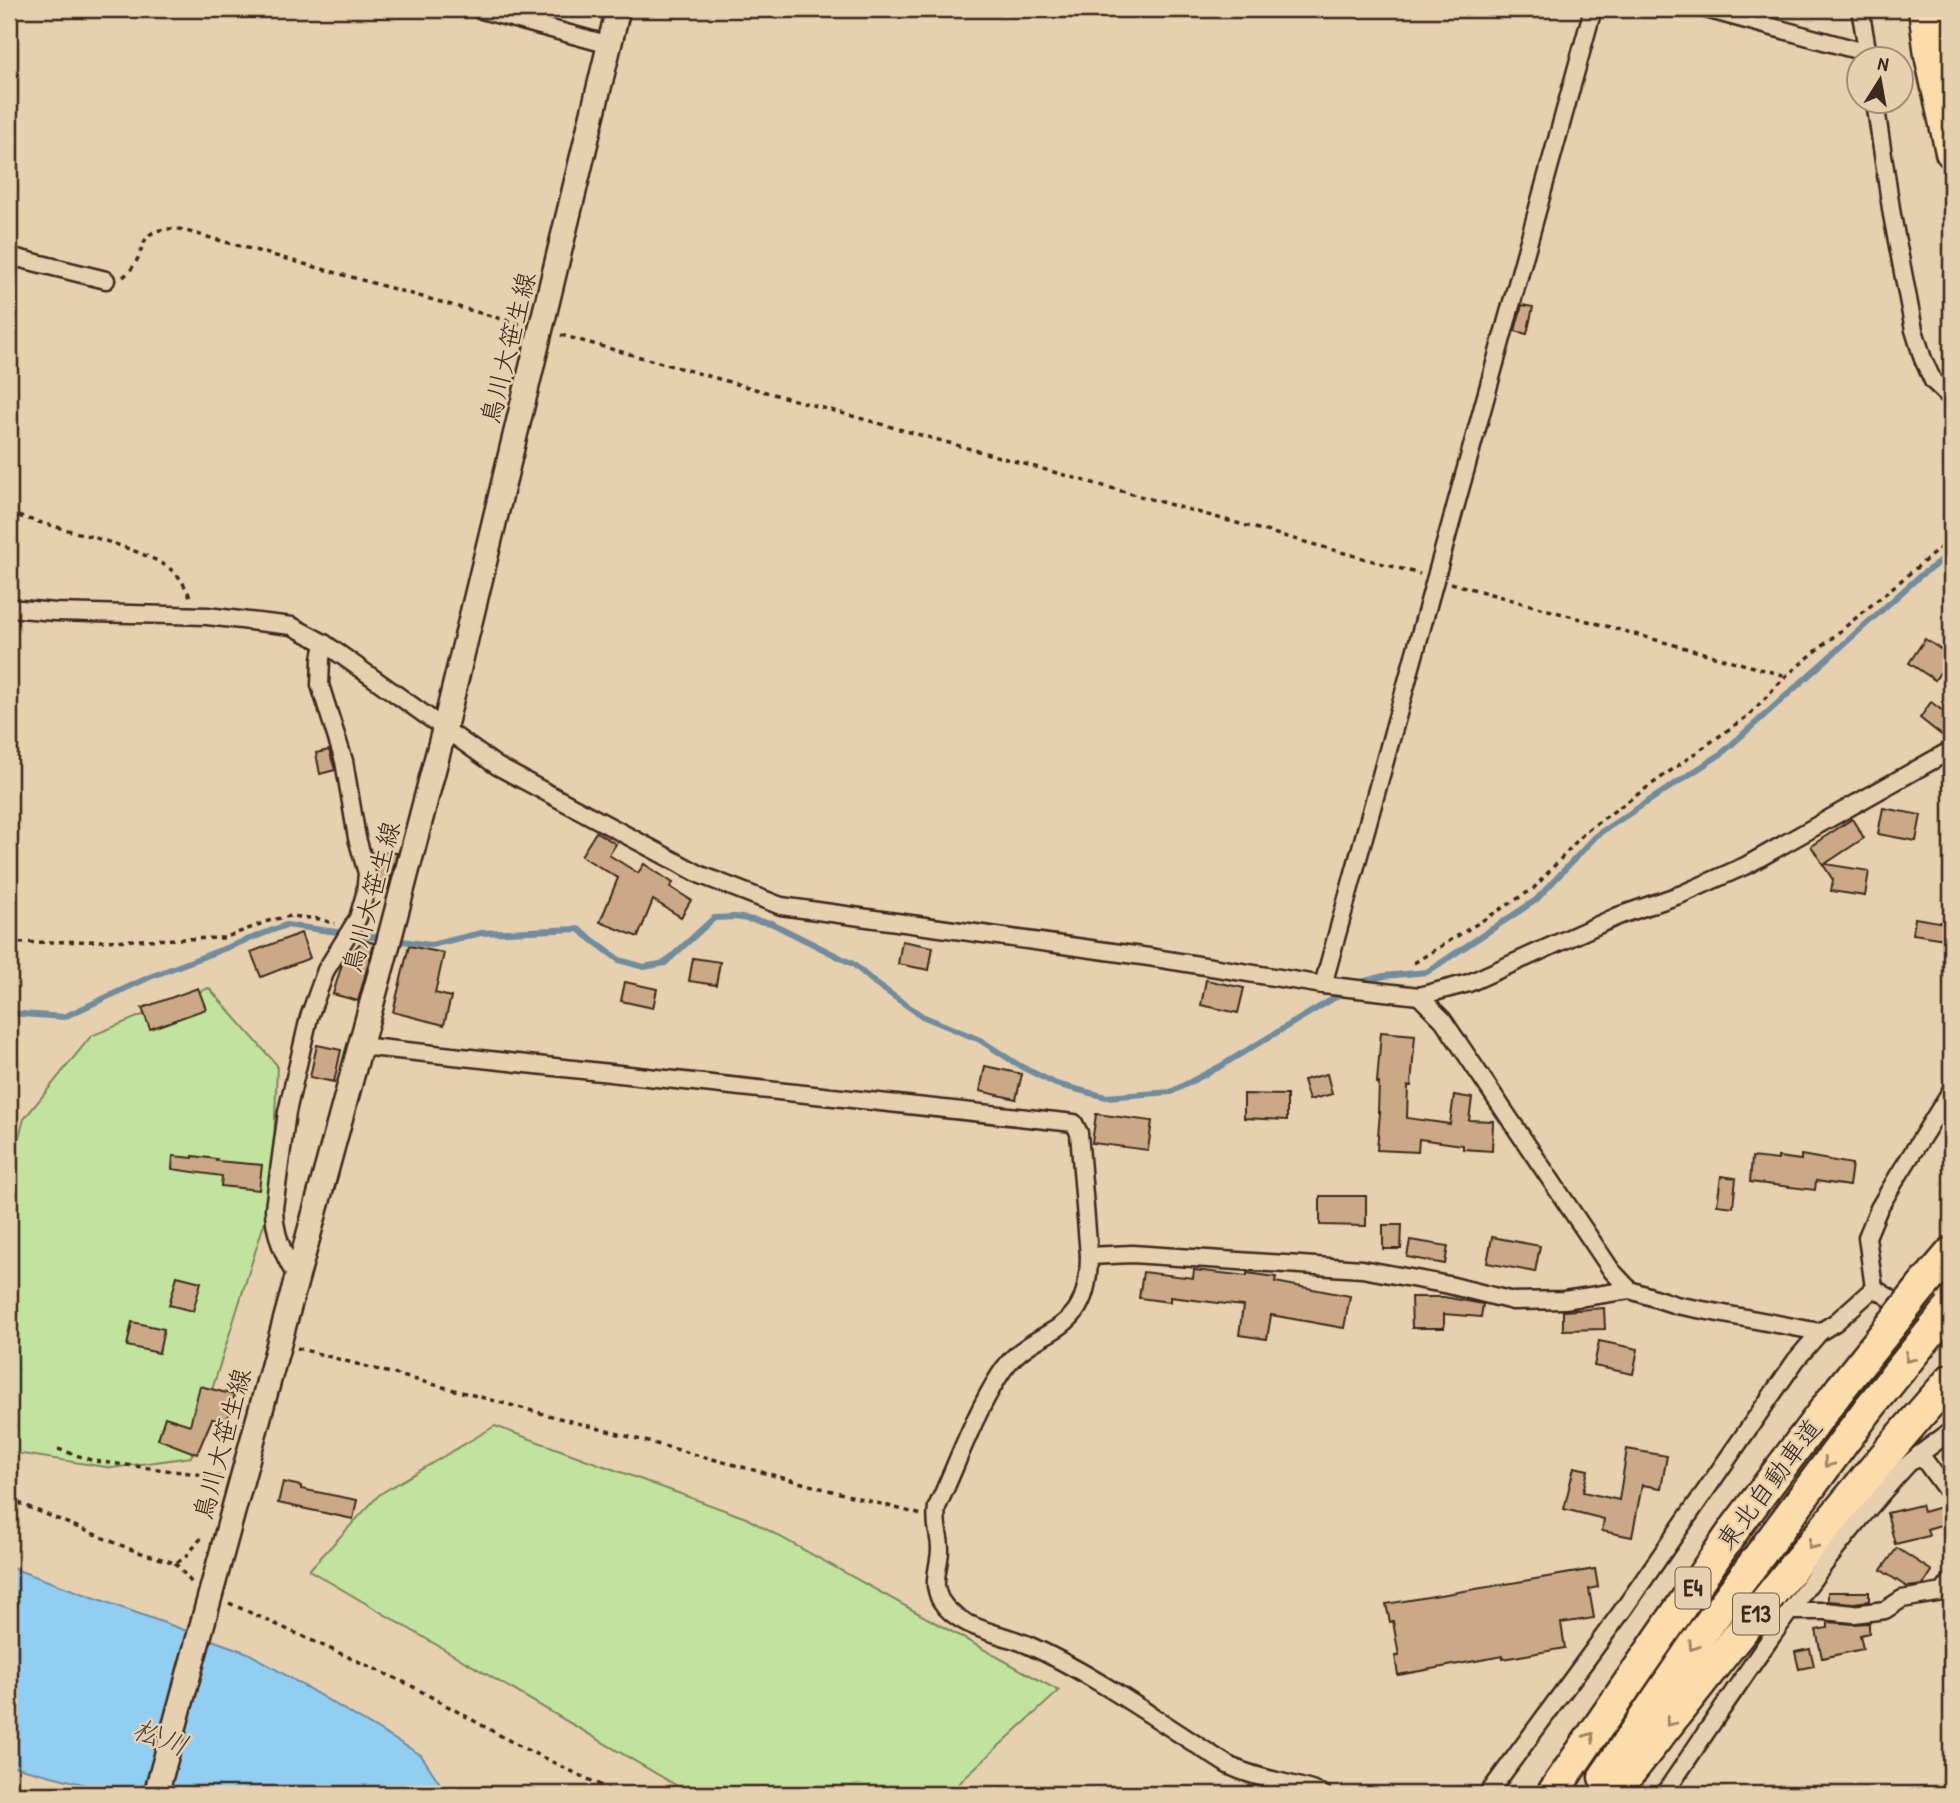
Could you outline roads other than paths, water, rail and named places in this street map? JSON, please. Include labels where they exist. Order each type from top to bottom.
[{"type":"highway","points":[[1924,9],[1930,55],[1951,152]]},
{"type":"highway","points":[[1941,9],[1951,48]]},
{"type":"highway","name":"東北自動車道","points":[[1552,1794],[1736,1527],[1841,1388],[1939,1267]]},
{"type":"highway","name":"東北自動車道","points":[[1592,1794],[1702,1633],[1869,1408],[1951,1317]]},
{"type":"highway","name":"E13","points":[[1613,1794],[1786,1575],[1911,1445],[1951,1379]]},
{"type":"street","points":[[478,9],[610,45]]},
{"type":"street","name":"鳥川大笹生線","points":[[156,1794],[444,730],[618,9]]},
{"type":"street","points":[[1329,986],[1434,578],[1593,9]]},
{"type":"street","points":[[1706,9],[1844,49]]},
{"type":"street","points":[[1860,9],[1866,46]]},
{"type":"street","points":[[1877,116],[1892,215],[1914,330],[1933,380],[1951,398]]},
{"type":"street","points":[[9,256],[106,280]]},
{"type":"street","points":[[9,608],[55,612],[194,615],[292,626],[324,643],[497,766],[701,875],[781,906],[1149,957],[1329,986],[1419,996],[1469,983],[1618,916],[1682,894],[1747,865],[1951,750]]},
{"type":"street","points":[[296,1276],[284,1256],[274,1223],[287,1112],[302,1042],[318,990],[334,954],[358,918],[365,894],[367,873],[357,838],[344,761],[320,685],[324,643]]},
{"type":"street","points":[[1419,996],[1443,1020],[1612,1270],[1630,1290]]},
{"type":"street","points":[[360,1046],[1074,1123],[1079,1133],[1089,1256],[1089,1273],[1081,1305],[1075,1315],[1013,1358],[1000,1373],[935,1519],[940,1537],[936,1586],[940,1600],[948,1610],[964,1621],[1027,1645],[1087,1676],[1228,1765],[1247,1774],[1297,1784],[1324,1794]]},
{"type":"street","points":[[1874,1288],[1867,1237],[1879,1208],[1951,1091]]},
{"type":"street","points":[[1089,1256],[1132,1254],[1362,1269],[1449,1284],[1514,1301],[1564,1300],[1630,1290],[1676,1305],[1820,1332]]},
{"type":"street","points":[[1874,1288],[1951,1317]]},
{"type":"street","points":[[1488,1794],[1625,1607],[1796,1360],[1820,1332],[1836,1322],[1874,1288]]},
{"type":"street","points":[[1664,1794],[1748,1670],[1831,1555],[1892,1482],[1911,1445],[1951,1431]]},
{"type":"street","points":[[1911,1445],[1937,1480],[1945,1488],[1951,1488]]},
{"type":"street","points":[[1792,1611],[1854,1614],[1885,1610],[1902,1600],[1942,1592],[1951,1581]]},
{"type":"water","name":"松川","points":[[9,1567],[248,1653],[421,1755],[447,1794],[121,1794],[9,1765]]},
{"type":"waterway","points":[[1354,984],[1384,976],[1427,972],[1536,900],[1598,834],[1721,754],[1921,575],[1951,554]]},
{"type":"waterway","points":[[9,1013],[64,1017],[150,977],[286,925],[431,945],[481,933],[578,929],[619,960],[644,967],[665,963],[714,918],[735,917],[771,923],[853,964],[922,1016],[980,1040],[1020,1066],[1056,1084],[1106,1097],[1171,1092],[1219,1067],[1346,991]]}]
